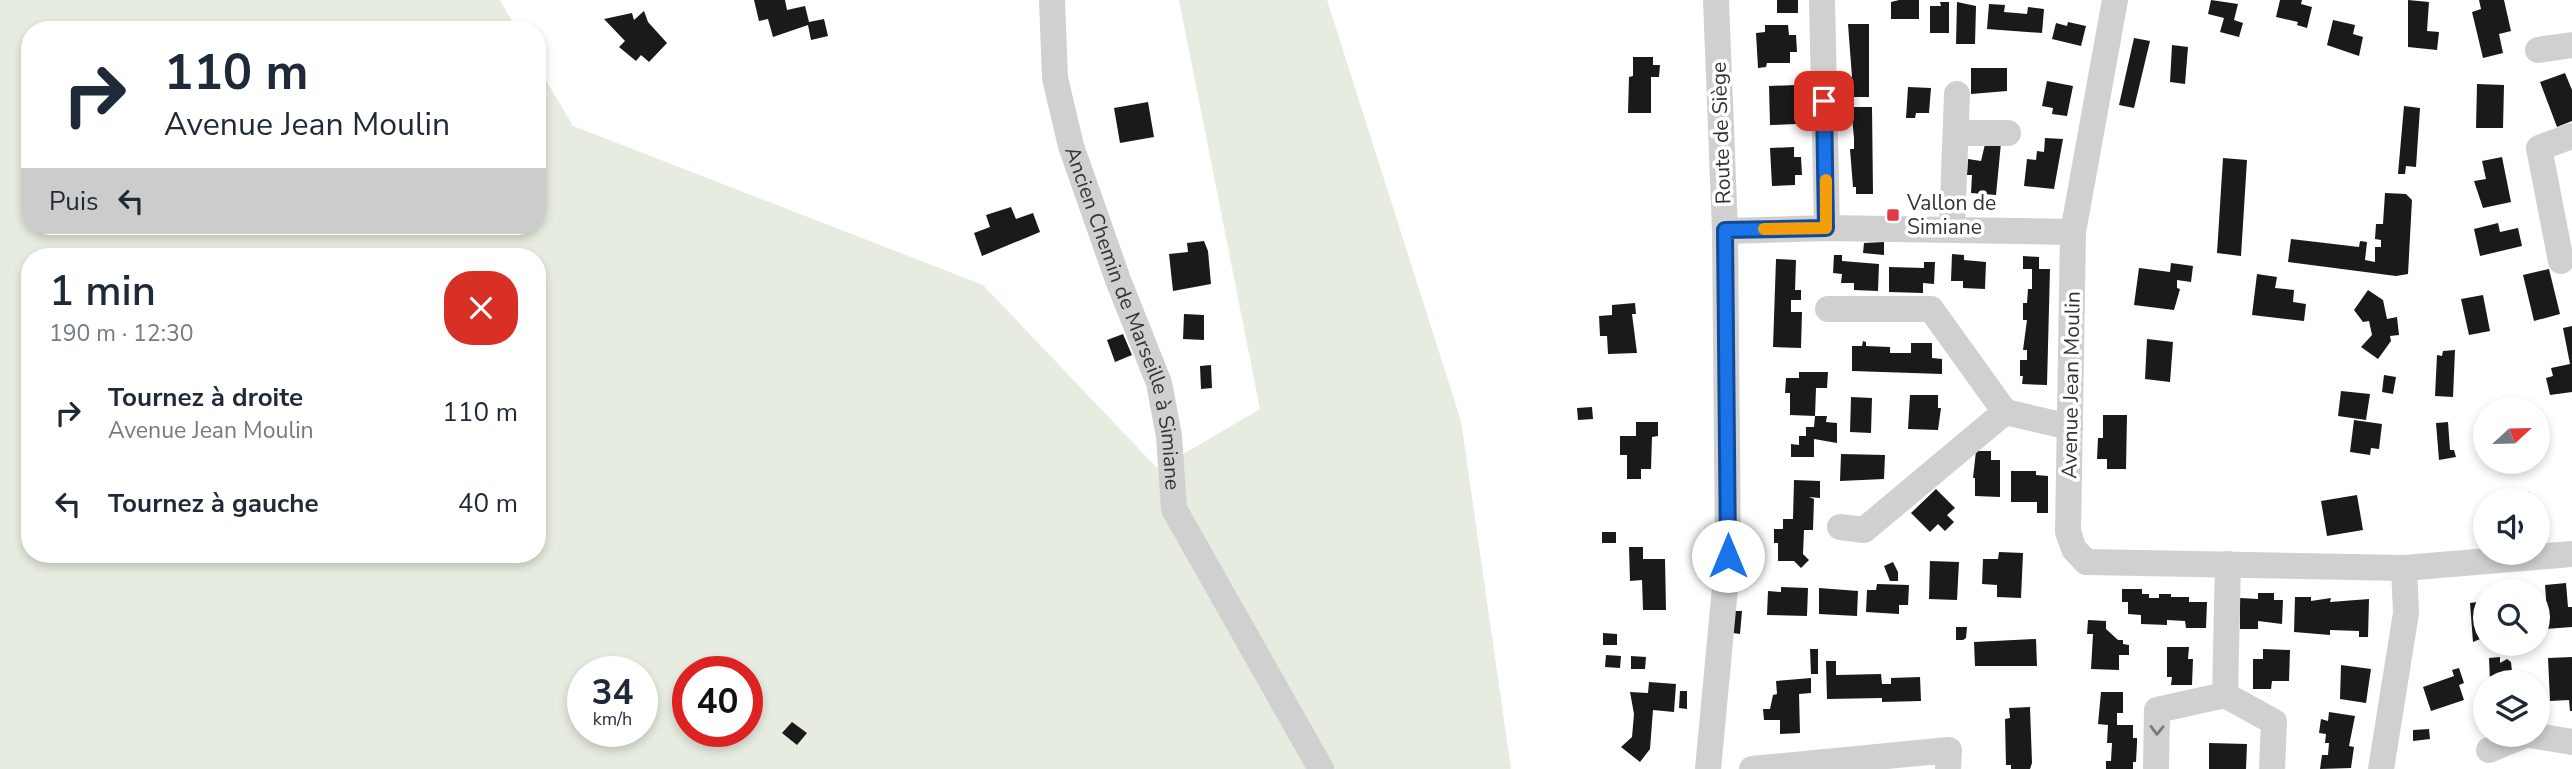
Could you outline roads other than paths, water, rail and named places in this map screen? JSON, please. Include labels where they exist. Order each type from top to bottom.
[{"type":"street","name":"Ancien Chemin de Marseille à Simiane","points":[[1052,0],[1055,78],[1064,119],[1118,280],[1159,383],[1169,436],[1174,509],[1321,769]]},
{"type":"street","name":"Route de Siège","points":[[1708,769],[1728,556],[1725,230],[1716,0]]},
{"type":"street","points":[[1822,0],[1826,228]]},
{"type":"street","name":"Avenue Jean Moulin","points":[[2109,1],[2073,232],[2068,532],[2074,549],[2086,562],[2106,565],[2228,564],[2403,568],[2572,554]]},
{"type":"street","points":[[2538,50],[2572,45]]},
{"type":"street","points":[[1952,229],[1957,94]]},
{"type":"street","points":[[1956,132],[2008,133]]},
{"type":"street","points":[[2561,261],[2539,148],[2572,136]]},
{"type":"street","points":[[1725,230],[1826,228],[2073,232]]},
{"type":"street","points":[[1828,309],[1931,309],[2005,412],[2070,427]]},
{"type":"street","points":[[1840,527],[1864,530],[2005,412]]},
{"type":"street","points":[[2225,695],[2228,564]]},
{"type":"street","points":[[2381,769],[2406,613],[2403,568]]},
{"type":"street","points":[[2157,769],[2157,710],[2225,695],[2274,722],[2272,769]]},
{"type":"street","points":[[2550,738],[2572,742]]},
{"type":"street","points":[[2489,750],[2497,747]]},
{"type":"street","points":[[1752,769],[1948,750],[1948,769]]},
{"type":"place","name":"Vallon de Simiane","points":[[1893,215]]}]
